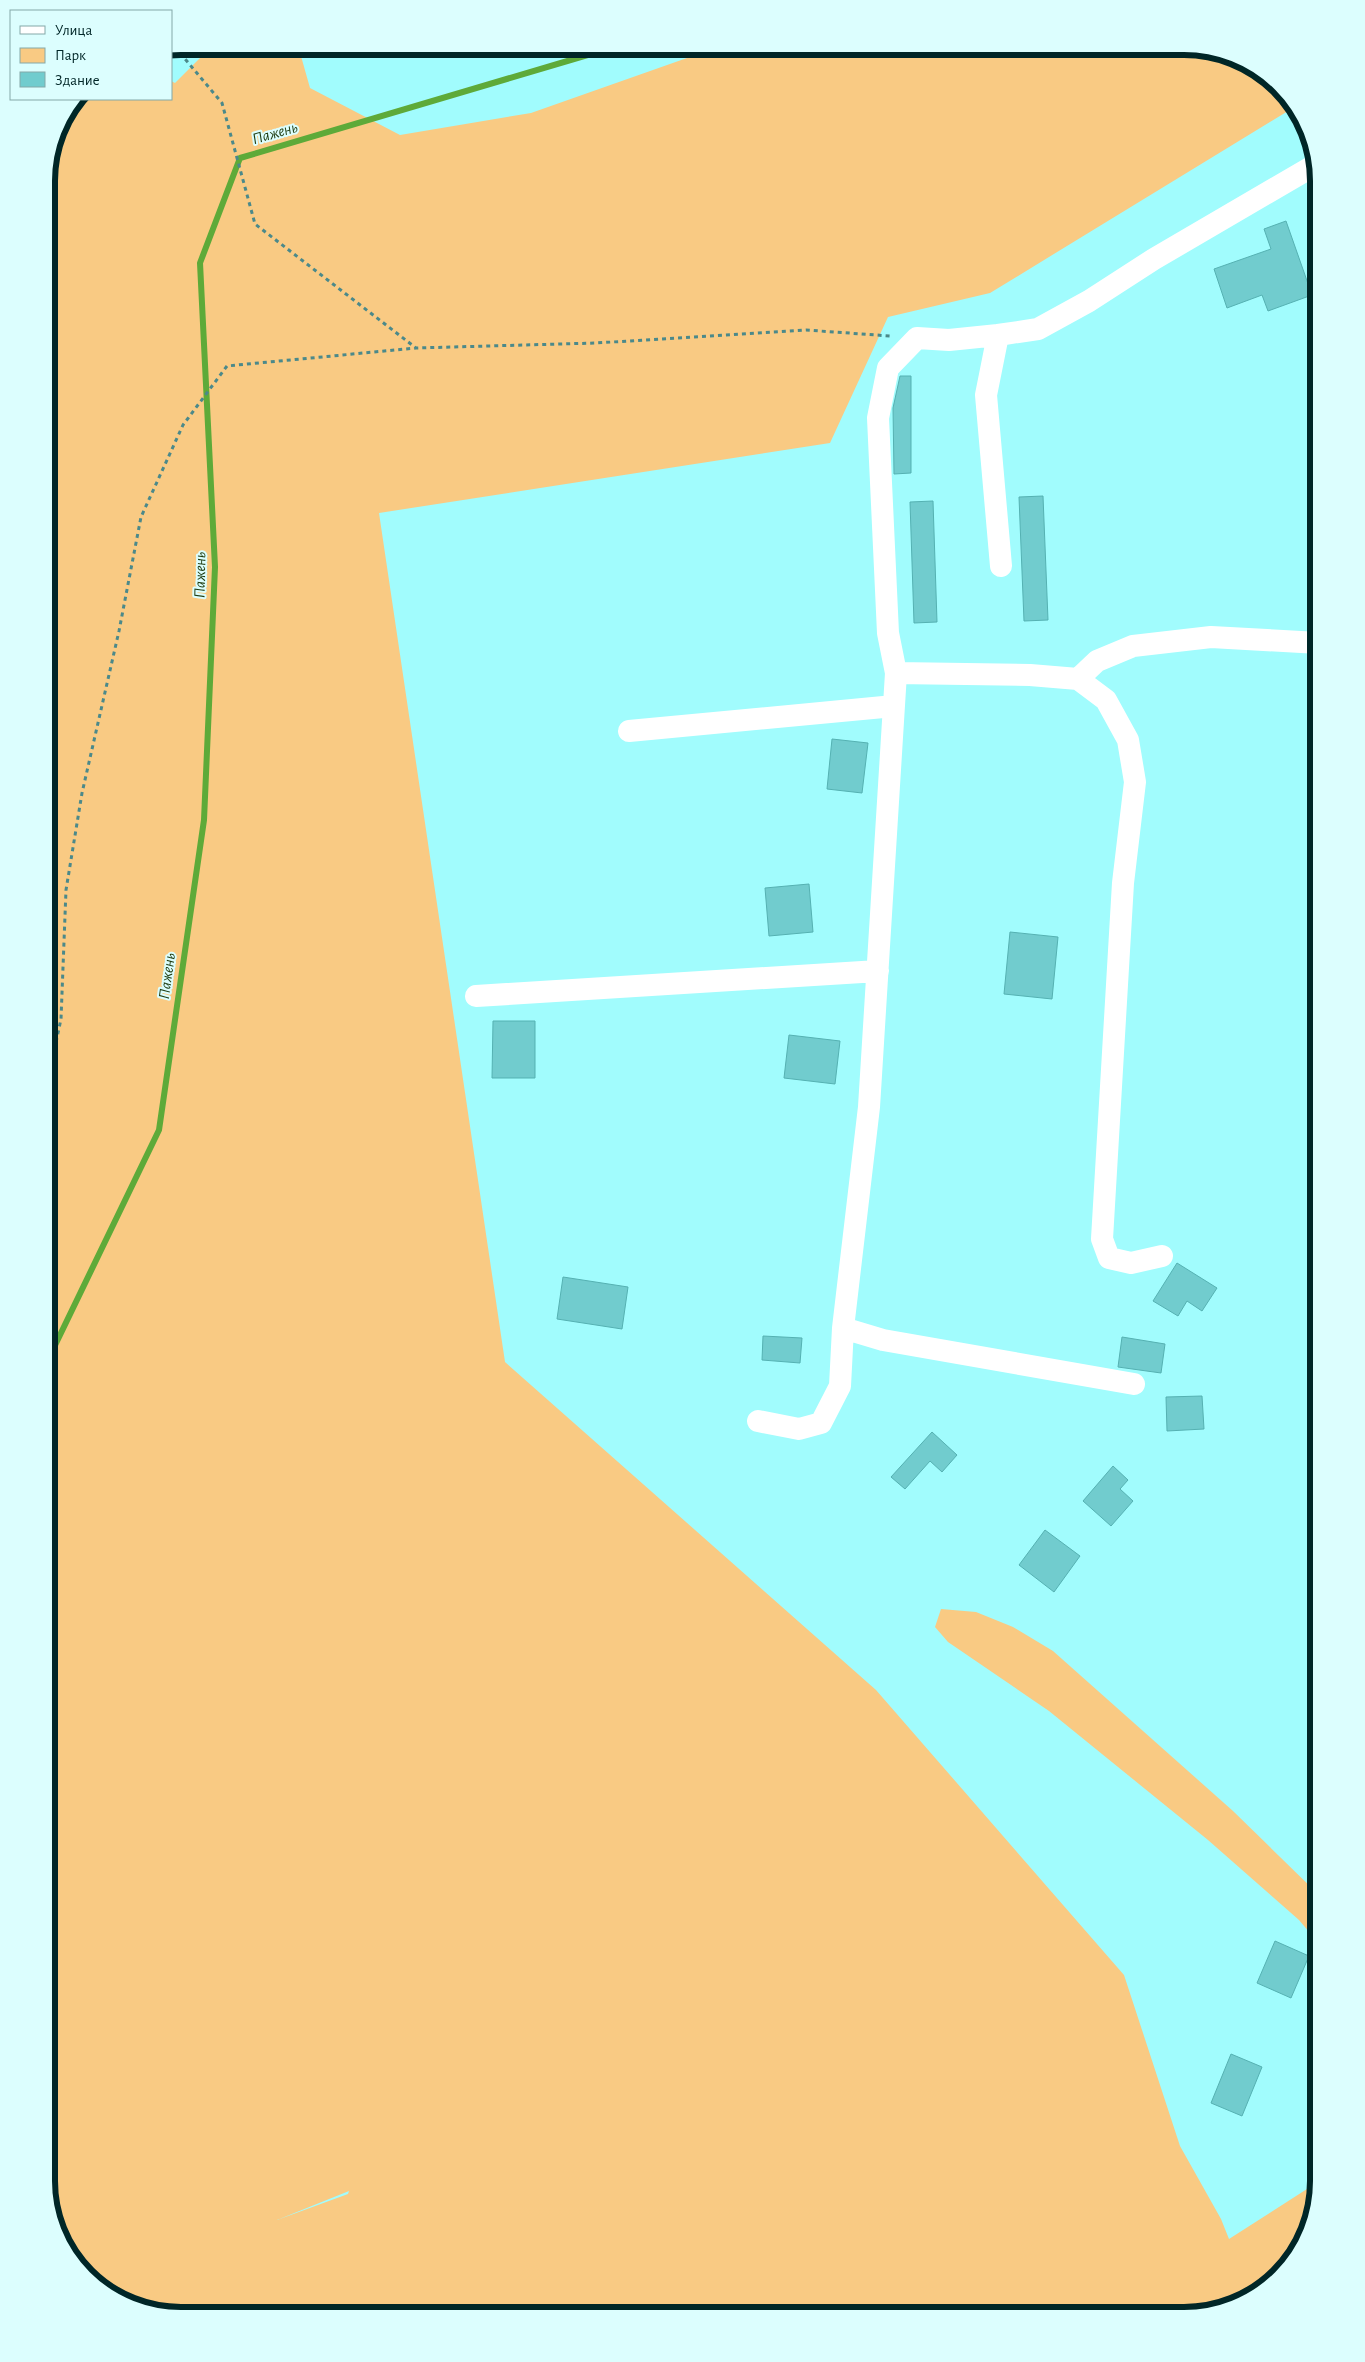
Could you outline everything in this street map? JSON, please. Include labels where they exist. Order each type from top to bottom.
[{"type":"street","points":[[758,1421],[799,1429],[821,1423],[840,1386],[843,1328],[869,1107],[896,673],[888,634],[878,418],[888,368],[917,338],[949,340],[1038,329],[1089,301],[1154,259],[1309,168]]},
{"type":"street","points":[[998,335],[986,396],[1001,566]]},
{"type":"street","points":[[1078,680],[1096,661],[1133,646],[1211,637],[1310,642]]},
{"type":"street","points":[[896,673],[1030,675],[1078,680],[1106,700],[1128,740],[1134,782],[1123,884],[1102,1239],[1109,1258],[1130,1263],[1162,1256]]},
{"type":"street","points":[[629,730],[894,706]]},
{"type":"street","points":[[476,996],[878,971]]},
{"type":"street","points":[[843,1328],[883,1340],[1134,1384]]},
{"type":"path","points":[[181,55],[222,103],[254,224],[416,348]]},
{"type":"path","points":[[55,1047],[61,1019],[66,890],[82,793],[119,631],[141,517],[183,425],[227,366],[416,348],[596,344],[806,330],[917,338]]},
{"type":"green space","points":[[203,55],[301,55],[310,88],[400,135],[531,113],[695,55],[1193,55],[1225,62],[1254,76],[1267,86],[1289,111],[990,293],[888,317],[830,443],[379,513],[505,1362],[876,1690],[1124,1975],[1180,2146],[1221,2219],[1229,2239],[1307,2189],[1310,2183],[1308,2206],[1297,2237],[1289,2251],[1267,2276],[1240,2294],[1217,2303],[1184,2307],[172,2307],[140,2300],[111,2286],[86,2264],[68,2237],[57,2206],[55,2190],[55,172],[59,148],[65,132],[84,100],[172,100],[172,82],[175,83]],"holes":[[[349,2191],[348,2194],[277,2220]]]},
{"type":"green space","points":[[941,1609],[976,1612],[1013,1627],[1053,1651],[1233,1811],[1310,1886],[1310,1933],[1299,1920],[1208,1840],[1049,1711],[948,1642],[935,1627]]},
{"type":"building","points":[[1286,221],[1310,289],[1310,296],[1268,311],[1262,295],[1227,308],[1214,269],[1271,249],[1264,229]]},
{"type":"building","points":[[900,376],[911,376],[911,473],[894,474],[893,408]]},
{"type":"building","points":[[1043,496],[1048,620],[1024,621],[1019,497]]},
{"type":"building","points":[[933,501],[937,622],[914,623],[910,502]]},
{"type":"building","points":[[832,739],[868,743],[862,793],[827,789]]},
{"type":"building","points":[[809,884],[813,932],[769,936],[765,888]]},
{"type":"building","points":[[1010,932],[1058,937],[1052,999],[1004,994]]},
{"type":"building","points":[[493,1021],[535,1021],[535,1078],[492,1078]]},
{"type":"building","points":[[789,1035],[840,1041],[835,1084],[784,1078]]},
{"type":"building","points":[[1177,1263],[1217,1288],[1202,1311],[1187,1301],[1178,1316],[1153,1301]]},
{"type":"building","points":[[563,1277],[628,1287],[622,1329],[557,1319]]},
{"type":"building","points":[[763,1336],[802,1338],[800,1363],[762,1360]]},
{"type":"building","points":[[1122,1337],[1165,1344],[1161,1373],[1118,1367]]},
{"type":"building","points":[[1202,1396],[1204,1429],[1167,1431],[1166,1397]]},
{"type":"building","points":[[932,1432],[957,1455],[942,1472],[930,1461],[905,1489],[891,1477]]},
{"type":"building","points":[[1113,1466],[1128,1480],[1120,1489],[1133,1501],[1111,1526],[1083,1501]]},
{"type":"building","points":[[1045,1530],[1080,1556],[1054,1592],[1019,1565]]},
{"type":"building","points":[[1275,1941],[1309,1956],[1291,1998],[1257,1983]]},
{"type":"building","points":[[1231,2054],[1262,2067],[1242,2116],[1211,2103]]},
{"type":"waterway","name":"Пажень","points":[[55,1345],[159,1130],[204,820],[215,567],[200,263],[240,158],[588,55]]}]
